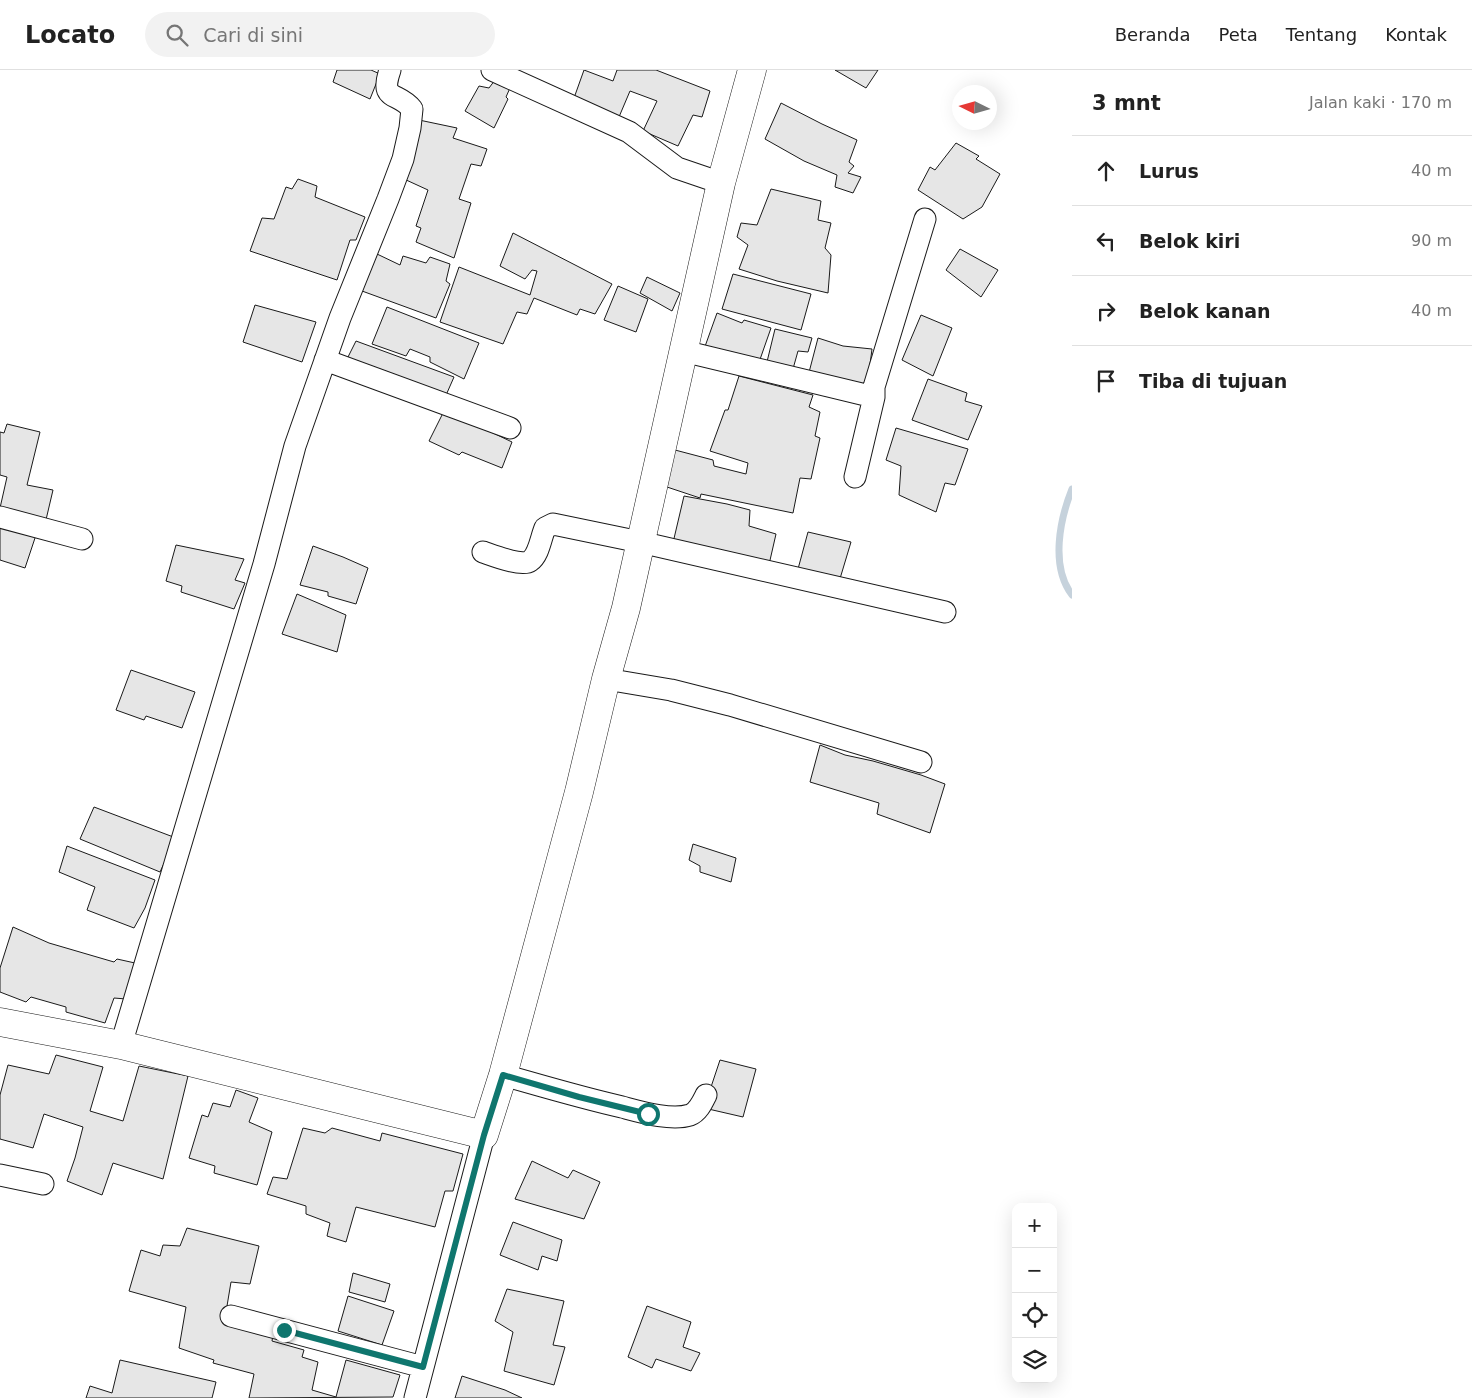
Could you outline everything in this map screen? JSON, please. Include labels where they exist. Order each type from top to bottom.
[{"type":"street","points":[[121,1045],[264,564],[295,446],[355,278],[403,159],[412,109],[408,104],[393,97],[388,91],[386,84],[390,70]]},
{"type":"street","points":[[492,70],[629,132],[677,168],[721,183]]},
{"type":"street","points":[[415,1398],[484,1135],[503,1075],[579,792],[606,679],[626,608],[721,183],[752,70]]},
{"type":"street","points":[[855,478],[874,397],[874,387],[925,218]]},
{"type":"street","points":[[683,351],[874,397]]},
{"type":"street","points":[[325,360],[510,428]]},
{"type":"street","points":[[0,517],[82,539]]},
{"type":"street","points":[[483,552],[523,563],[530,561],[538,550],[544,528],[553,524],[945,612]]},
{"type":"street","points":[[606,679],[671,690],[704,698],[921,762]]},
{"type":"street","points":[[0,1022],[121,1045],[484,1135]]},
{"type":"street","points":[[503,1075],[579,1097],[648,1114],[678,1117],[691,1115],[700,1108],[706,1095]]},
{"type":"street","points":[[0,1175],[43,1184]]},
{"type":"street","points":[[231,1316],[423,1367]]},
{"type":"building","points":[[337,70],[371,70],[380,74],[370,99],[333,82]]},
{"type":"building","points":[[584,70],[613,81],[617,70],[656,70],[710,91],[702,117],[693,115],[678,146],[643,131],[657,101],[630,91],[616,124],[574,98]]},
{"type":"building","points":[[835,70],[878,70],[866,88]]},
{"type":"building","points":[[495,80],[510,88],[506,97],[508,99],[494,128],[465,111],[479,86],[489,88]]},
{"type":"building","points":[[781,103],[857,140],[849,162],[854,166],[848,173],[861,177],[853,193],[835,187],[837,175],[804,161],[765,139]]},
{"type":"building","points":[[419,120],[457,128],[453,138],[487,149],[481,166],[471,164],[459,199],[471,203],[454,258],[416,242],[421,228],[416,226],[428,190],[404,179]]},
{"type":"building","points":[[956,143],[979,156],[976,159],[1000,174],[982,207],[963,219],[918,190],[930,167],[935,170]]},
{"type":"building","points":[[298,179],[317,186],[315,197],[365,217],[356,240],[350,240],[337,280],[250,251],[262,218],[274,219],[286,187],[292,189]]},
{"type":"building","points":[[771,189],[821,201],[818,220],[831,223],[825,248],[831,255],[828,293],[777,281],[739,269],[748,245],[737,237],[741,223],[757,225]]},
{"type":"building","points":[[513,233],[612,284],[595,314],[580,309],[577,315],[534,298],[527,314],[517,312],[503,344],[440,322],[459,267],[530,295],[537,271],[532,270],[525,279],[500,266]]},
{"type":"building","points":[[960,249],[998,270],[981,297],[946,270]]},
{"type":"building","points":[[377,254],[400,265],[403,256],[426,263],[430,257],[450,264],[446,281],[450,284],[436,318],[362,291]]},
{"type":"building","points":[[733,274],[811,294],[801,330],[722,309]]},
{"type":"building","points":[[647,277],[680,293],[672,311],[640,293]]},
{"type":"building","points":[[618,286],[648,299],[636,332],[604,320]]},
{"type":"building","points":[[255,305],[316,322],[302,362],[243,342]]},
{"type":"building","points":[[387,307],[479,343],[464,379],[430,362],[430,357],[410,349],[406,356],[372,344]]},
{"type":"building","points":[[717,313],[742,323],[744,320],[771,328],[757,368],[703,352]]},
{"type":"building","points":[[921,315],[952,328],[933,376],[902,360]]},
{"type":"building","points":[[775,329],[812,338],[808,352],[798,351],[791,376],[765,370]]},
{"type":"building","points":[[818,338],[843,346],[872,349],[867,388],[807,380]]},
{"type":"building","points":[[356,341],[454,377],[443,402],[345,363]]},
{"type":"building","points":[[739,376],[813,395],[809,407],[820,412],[815,436],[820,438],[811,479],[800,478],[793,513],[701,494],[700,498],[664,486],[675,450],[713,460],[714,466],[746,474],[748,463],[710,451],[725,410],[728,410]]},
{"type":"building","points":[[928,379],[967,393],[965,401],[982,406],[968,440],[912,420]]},
{"type":"building","points":[[443,413],[470,422],[512,442],[502,468],[462,452],[459,455],[429,441]]},
{"type":"building","points":[[7,424],[40,432],[27,485],[53,490],[45,524],[0,508],[7,477],[0,475],[0,432],[4,433]]},
{"type":"building","points":[[896,428],[968,449],[955,485],[945,483],[936,512],[899,495],[901,466],[886,460]]},
{"type":"building","points":[[684,496],[750,510],[749,526],[776,534],[768,569],[672,547]]},
{"type":"building","points":[[0,518],[36,535],[25,568],[0,560]]},
{"type":"building","points":[[808,532],[851,542],[839,582],[798,569]]},
{"type":"building","points":[[176,545],[244,559],[235,580],[245,583],[234,609],[181,592],[182,586],[166,581]]},
{"type":"building","points":[[313,546],[368,568],[356,604],[328,596],[328,592],[300,585]]},
{"type":"building","points":[[297,594],[346,615],[337,652],[282,634]]},
{"type":"building","points":[[131,670],[195,692],[182,728],[146,716],[144,720],[116,710]]},
{"type":"building","points":[[820,745],[845,755],[873,761],[945,784],[930,833],[877,814],[879,803],[810,782]]},
{"type":"building","points":[[94,807],[176,838],[160,872],[80,839]]},
{"type":"building","points":[[693,844],[736,858],[731,882],[700,872],[700,866],[689,860]]},
{"type":"building","points":[[67,846],[155,880],[145,908],[134,928],[87,910],[95,887],[59,872]]},
{"type":"building","points":[[13,927],[49,943],[114,962],[117,959],[135,963],[126,999],[114,998],[105,1023],[66,1012],[66,1007],[31,997],[26,1002],[0,992],[0,968]]},
{"type":"building","points":[[56,1055],[103,1067],[90,1111],[123,1121],[139,1066],[188,1076],[163,1179],[113,1163],[102,1195],[67,1181],[83,1127],[44,1114],[33,1148],[0,1139],[0,1095],[8,1065],[49,1074]]},
{"type":"building","points":[[720,1060],[756,1069],[743,1117],[704,1108]]},
{"type":"building","points":[[236,1090],[258,1098],[249,1122],[272,1132],[257,1185],[214,1173],[215,1166],[189,1158],[202,1115],[208,1117],[213,1103],[230,1107]]},
{"type":"building","points":[[303,1128],[325,1133],[332,1128],[380,1141],[382,1133],[463,1154],[453,1191],[445,1191],[435,1227],[356,1207],[346,1242],[327,1236],[330,1223],[306,1214],[306,1206],[267,1194],[273,1177],[287,1179]]},
{"type":"building","points":[[532,1161],[568,1178],[573,1170],[600,1182],[584,1219],[515,1199]]},
{"type":"building","points":[[513,1222],[562,1240],[557,1261],[542,1256],[538,1270],[500,1255]]},
{"type":"building","points":[[187,1228],[259,1246],[250,1284],[231,1282],[225,1318],[274,1329],[272,1341],[304,1350],[302,1357],[318,1362],[312,1390],[336,1397],[346,1360],[400,1375],[393,1397],[249,1398],[254,1374],[213,1363],[214,1360],[179,1348],[186,1307],[129,1291],[141,1250],[160,1256],[163,1245],[180,1246]]},
{"type":"building","points":[[353,1273],[390,1284],[385,1302],[349,1292]]},
{"type":"building","points":[[507,1289],[564,1301],[553,1345],[565,1347],[554,1385],[504,1371],[513,1332],[495,1321]]},
{"type":"building","points":[[348,1296],[394,1311],[382,1345],[338,1331]]},
{"type":"building","points":[[647,1306],[691,1322],[683,1347],[700,1353],[691,1371],[656,1359],[652,1368],[628,1357]]},
{"type":"building","points":[[120,1360],[216,1382],[212,1398],[86,1398],[90,1386],[112,1393]]},
{"type":"building","points":[[462,1376],[505,1390],[522,1398],[455,1398]]},
{"type":"waterway","points":[[1072,489],[1064,514],[1059,542],[1061,570],[1065,583],[1072,595]]},
{"type":"route","points":[[284,1330],[423,1367],[484,1135],[503,1075],[579,1097],[648,1114]]}]
